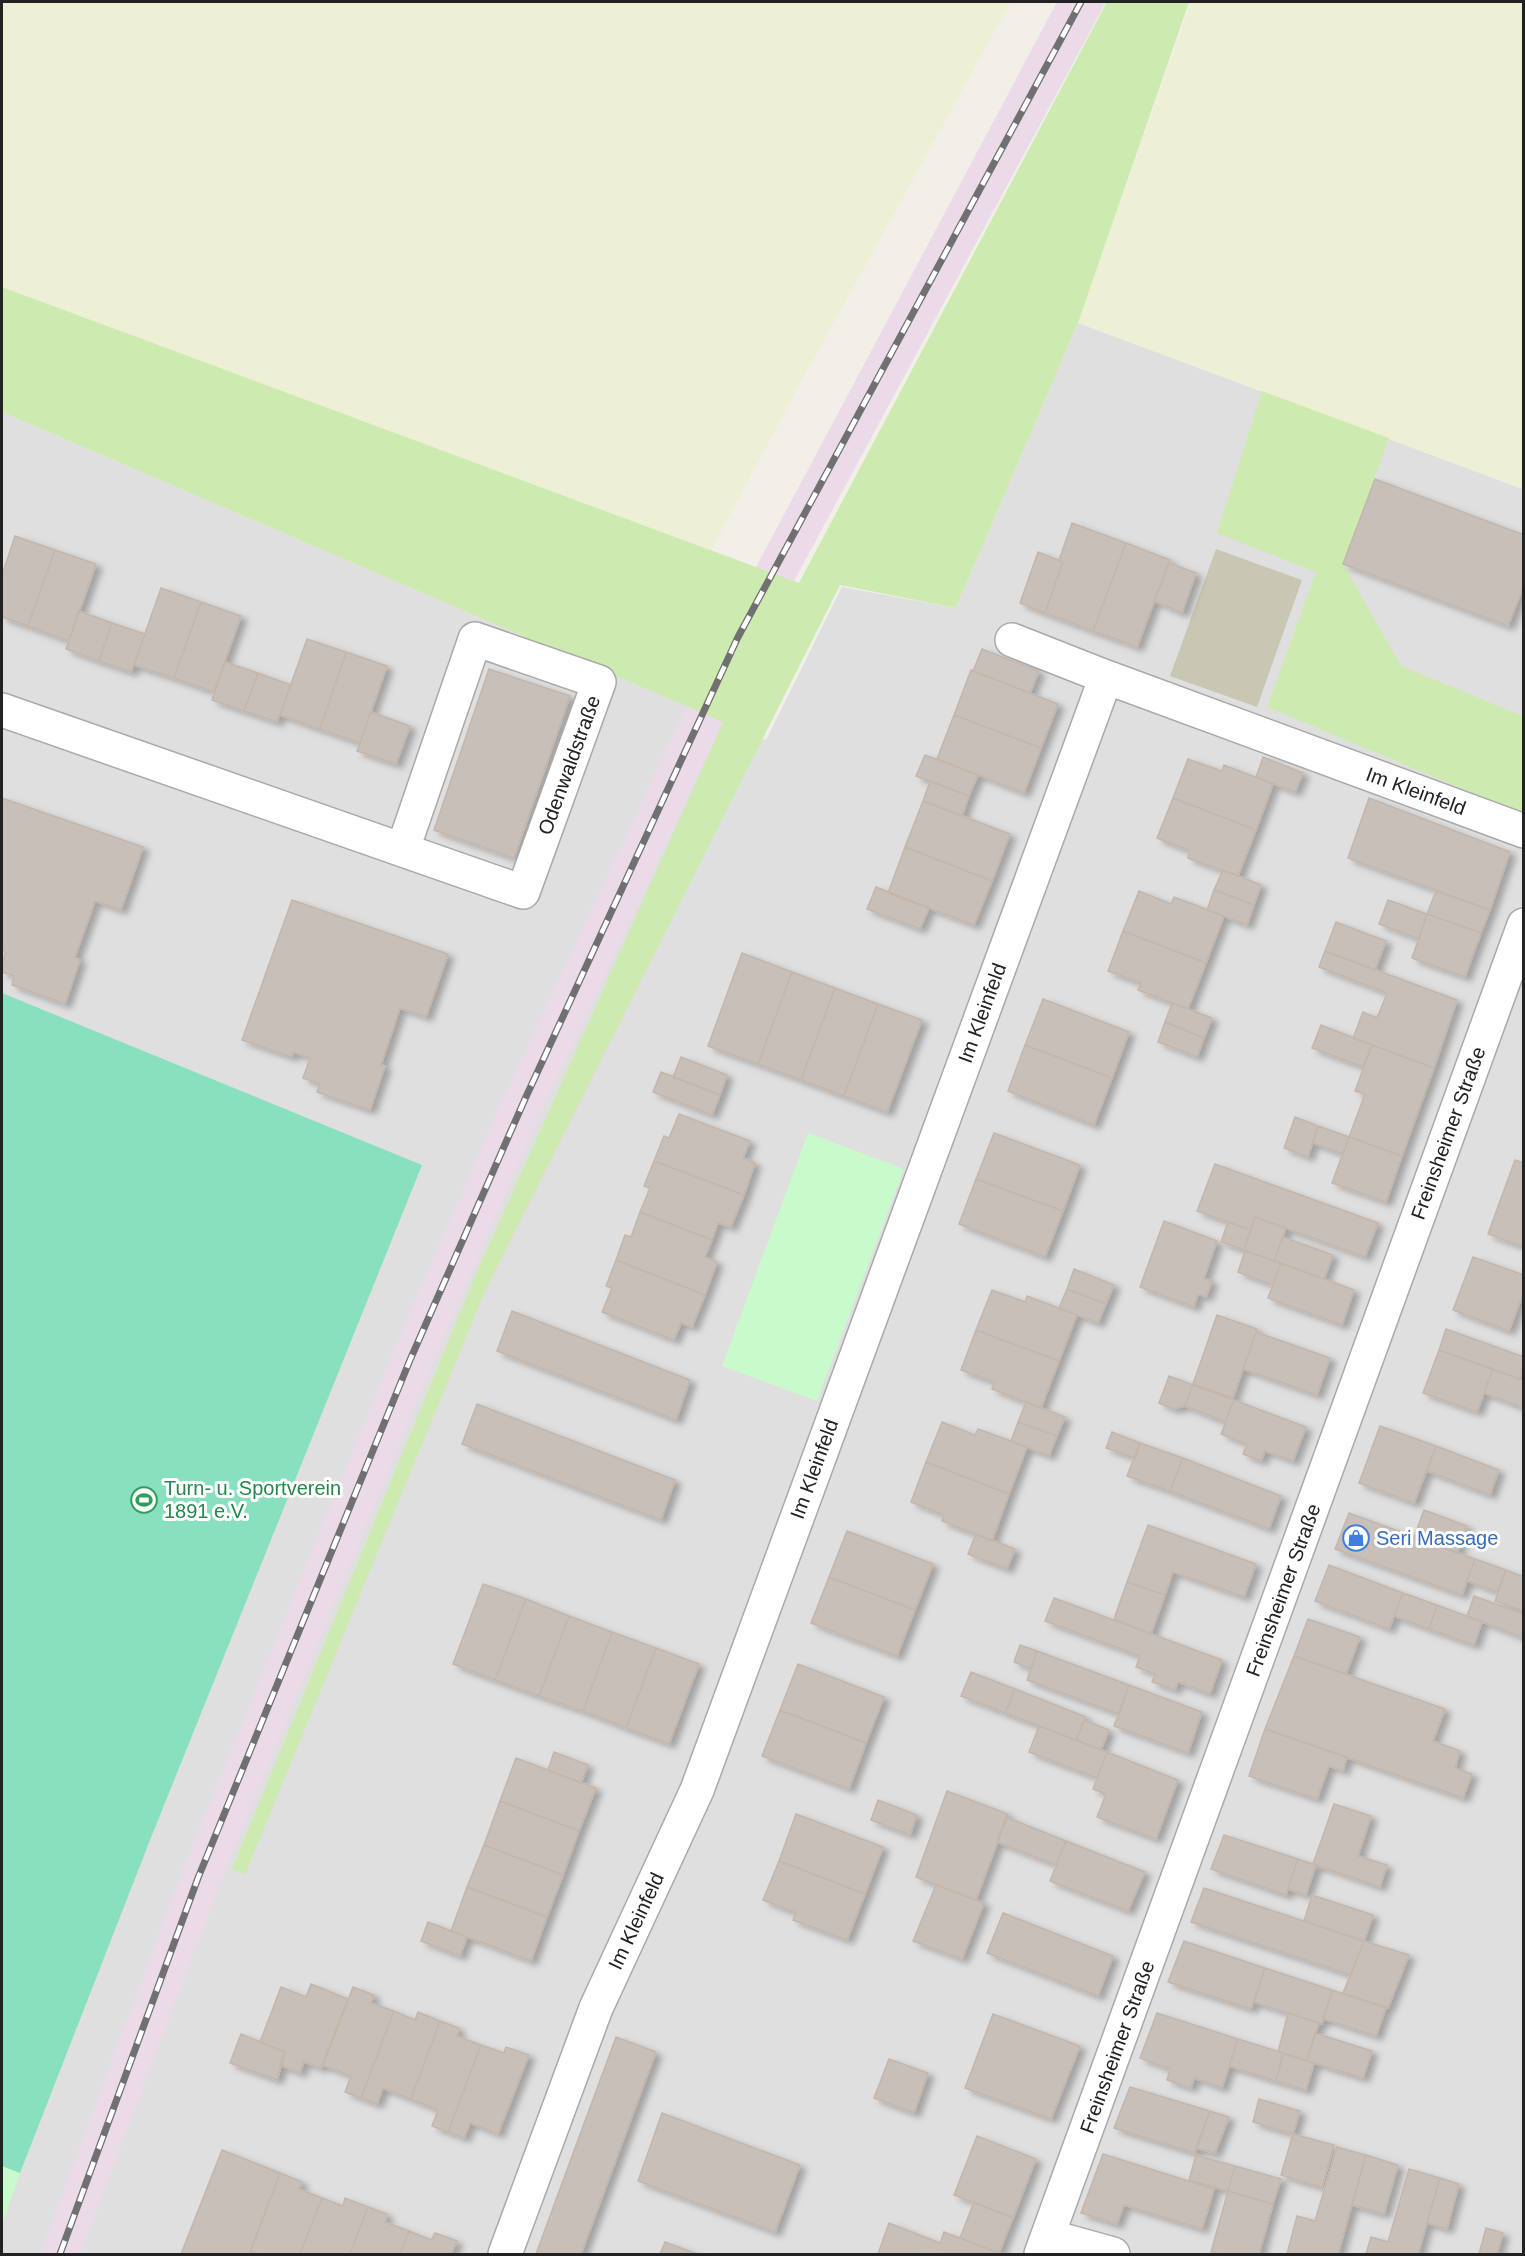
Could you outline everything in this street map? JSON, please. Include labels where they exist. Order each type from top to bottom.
[{"type":"street","name":"Odenwaldstraße","points":[[2,710],[523,892],[599,682],[475,639],[403,849]]},
{"type":"street","name":"Im Kleinfeld","points":[[1012,640],[1106,677],[1524,831]]},
{"type":"street","name":"Im Kleinfeld","points":[[505,2254],[596,2008],[697,1790],[1106,677]]},
{"type":"street","name":"Freinsheimer Straße","points":[[1045,2245],[1524,925]]},
{"type":"street","points":[[1045,2245],[1113,2254]]},
{"type":"shaded area","points":[[2,2],[1011,2],[797,389],[711,550],[2,287]]},
{"type":"shaded area","points":[[1057,2],[1106,2],[758,648],[539,1117],[433,1362],[222,1879],[80,2254],[40,2254],[185,1864],[394,1350],[500,1105],[721,633]]},
{"type":"shaded area","points":[[1191,2],[1523,2],[1523,489],[1078,323]]},
{"type":"shaded area","points":[[1078,323],[1523,489],[1523,2254],[2,2254],[2,412],[766,740],[842,587],[956,608]]},
{"type":"shaded area","points":[[1216,549],[1302,580],[1257,707],[1170,676]]},
{"type":"green space","points":[[1107,2],[1189,2],[1078,323],[956,608],[840,585],[486,1289],[245,1875],[232,1869],[473,1281],[723,722],[2,412],[2,287],[799,583]]},
{"type":"green space","points":[[1262,391],[1389,438],[1343,564],[1401,666],[1523,716],[1524,804],[1520,813],[1267,707],[1316,572],[1217,533]]},
{"type":"green space","name":"Turn- u. Sportverein 1891 e.V.","points":[[2,993],[422,1165],[152,1835],[20,2173],[2,2166]]},
{"type":"green space","points":[[808,1133],[904,1169],[817,1401],[722,1366]]},
{"type":"green space","points":[[2,2166],[20,2173],[2,2224]]},
{"type":"building","points":[[1375,479],[1524,535],[1524,585],[1508,626],[1343,564]]},
{"type":"building","points":[[1072,523],[1126,543],[1093,631],[1045,613],[1063,562],[1059,560]]},
{"type":"building","points":[[15,536],[55,550],[28,626],[2,617],[2,575]]},
{"type":"building","points":[[1126,543],[1170,560],[1137,647],[1093,631]]},
{"type":"building","points":[[55,550],[96,564],[69,641],[28,626]]},
{"type":"building","points":[[1038,552],[1063,562],[1045,613],[1020,603]]},
{"type":"building","points":[[1169,563],[1196,573],[1182,613],[1154,601]]},
{"type":"building","points":[[161,588],[201,602],[174,678],[134,665]]},
{"type":"building","points":[[201,602],[241,616],[214,692],[174,678]]},
{"type":"building","points":[[79,611],[112,623],[99,661],[66,649]]},
{"type":"building","points":[[112,623],[145,634],[131,672],[99,661]]},
{"type":"building","points":[[307,639],[346,652],[320,729],[280,715]]},
{"type":"building","points":[[982,649],[1039,671],[1030,693],[973,671]]},
{"type":"building","points":[[346,652],[387,666],[360,743],[320,729]]},
{"type":"building","points":[[225,662],[258,673],[244,711],[212,700]]},
{"type":"building","points":[[489,669],[570,696],[514,858],[434,830]]},
{"type":"building","points":[[971,670],[1058,704],[1041,748],[954,715]]},
{"type":"building","points":[[258,673],[291,685],[277,722],[244,711]]},
{"type":"building","points":[[371,712],[410,726],[396,764],[357,751]]},
{"type":"building","points":[[954,715],[1041,748],[1024,793],[937,759]]},
{"type":"building","points":[[925,755],[978,775],[969,796],[916,776]]},
{"type":"building","points":[[1263,757],[1303,773],[1295,792],[1256,777]]},
{"type":"building","points":[[1188,759],[1222,771],[1224,765],[1273,784],[1256,830],[1173,798]]},
{"type":"building","points":[[930,781],[969,796],[962,816],[923,801]]},
{"type":"building","points":[[2,798],[143,847],[121,910],[95,901],[75,957],[80,960],[65,1004],[12,985],[14,976],[2,972],[5,951],[2,950]]},
{"type":"building","points":[[1173,798],[1256,830],[1238,876],[1188,858],[1190,851],[1157,838]]},
{"type":"building","points":[[1369,798],[1510,852],[1490,910],[1348,858]]},
{"type":"building","points":[[923,801],[1010,834],[992,881],[905,847]]},
{"type":"building","points":[[905,847],[992,881],[974,925],[888,893]]},
{"type":"building","points":[[1223,870],[1261,885],[1254,905],[1214,890]]},
{"type":"building","points":[[876,887],[929,908],[920,929],[867,909]]},
{"type":"building","points":[[1214,890],[1254,905],[1247,925],[1207,910]]},
{"type":"building","points":[[1139,891],[1171,904],[1174,897],[1224,916],[1206,963],[1123,931]]},
{"type":"building","points":[[1436,891],[1490,910],[1481,933],[1427,914]]},
{"type":"building","points":[[292,900],[448,954],[426,1017],[400,1008],[381,1065],[385,1066],[370,1110],[317,1092],[320,1084],[303,1078],[310,1058],[293,1052],[292,1057],[242,1040]]},
{"type":"building","points":[[1388,900],[1427,914],[1419,939],[1379,924]]},
{"type":"building","points":[[1427,914],[1481,933],[1465,977],[1412,958]]},
{"type":"building","points":[[1336,922],[1386,941],[1375,970],[1325,951]]},
{"type":"building","points":[[1123,931],[1206,963],[1188,1009],[1138,990],[1141,983],[1108,971]]},
{"type":"building","points":[[1325,951],[1457,1000],[1434,1068],[1353,1038],[1363,1012],[1377,1018],[1387,993],[1319,967]]},
{"type":"building","points":[[742,953],[792,972],[758,1064],[708,1046]]},
{"type":"building","points":[[792,972],[835,988],[801,1080],[758,1064]]},
{"type":"building","points":[[835,988],[878,1004],[844,1096],[801,1080]]},
{"type":"building","points":[[1043,999],[1129,1032],[1112,1078],[1025,1045]]},
{"type":"building","points":[[1172,1003],[1212,1018],[1204,1038],[1165,1022]]},
{"type":"building","points":[[878,1004],[922,1020],[887,1112],[844,1096]]},
{"type":"building","points":[[1165,1022],[1204,1038],[1197,1057],[1158,1042]]},
{"type":"building","points":[[1321,1025],[1372,1045],[1363,1067],[1312,1048]]},
{"type":"building","points":[[1025,1045],[1112,1078],[1094,1125],[1008,1091]]},
{"type":"building","points":[[1372,1045],[1434,1068],[1402,1156],[1349,1137],[1365,1094],[1355,1091]]},
{"type":"building","points":[[681,1057],[727,1075],[720,1095],[673,1077]]},
{"type":"building","points":[[661,1072],[720,1095],[712,1115],[653,1092]]},
{"type":"building","points":[[679,1114],[750,1141],[743,1158],[755,1163],[744,1195],[654,1161],[664,1136],[669,1138]]},
{"type":"building","points":[[1295,1117],[1318,1126],[1308,1157],[1284,1148]]},
{"type":"building","points":[[1318,1126],[1349,1137],[1343,1154],[1313,1143]]},
{"type":"building","points":[[994,1133],[1080,1165],[1063,1211],[976,1179]]},
{"type":"building","points":[[1349,1137],[1402,1156],[1386,1202],[1332,1183]]},
{"type":"building","points":[[1515,1160],[1524,1163],[1524,1247],[1488,1234]]},
{"type":"building","points":[[654,1161],[744,1195],[731,1227],[718,1223],[712,1240],[640,1212],[650,1188],[644,1186]]},
{"type":"building","points":[[1215,1164],[1378,1223],[1365,1257],[1255,1217],[1251,1230],[1197,1211]]},
{"type":"building","points":[[976,1179],[1063,1211],[1045,1257],[959,1224]]},
{"type":"building","points":[[640,1212],[712,1240],[705,1257],[717,1262],[705,1295],[616,1260],[625,1235],[631,1237]]},
{"type":"building","points":[[1255,1217],[1286,1228],[1274,1261],[1244,1250]]},
{"type":"building","points":[[1164,1221],[1217,1241],[1204,1278],[1212,1281],[1206,1297],[1198,1294],[1194,1307],[1140,1287]]},
{"type":"building","points":[[1228,1222],[1251,1230],[1244,1250],[1221,1242]]},
{"type":"building","points":[[1283,1237],[1333,1255],[1324,1279],[1274,1261]]},
{"type":"building","points":[[1245,1251],[1281,1263],[1273,1285],[1238,1272]]},
{"type":"building","points":[[1473,1257],[1524,1275],[1524,1291],[1509,1331],[1453,1310]]},
{"type":"building","points":[[616,1260],[705,1295],[692,1327],[681,1323],[674,1340],[602,1312],[612,1288],[606,1286]]},
{"type":"building","points":[[1281,1263],[1354,1290],[1342,1325],[1268,1298]]},
{"type":"building","points":[[1074,1269],[1114,1285],[1106,1304],[1067,1289]]},
{"type":"building","points":[[1067,1289],[1106,1304],[1098,1323],[1059,1308]]},
{"type":"building","points":[[992,1290],[1025,1302],[1027,1296],[1077,1315],[1059,1361],[976,1330]]},
{"type":"building","points":[[512,1311],[690,1380],[676,1420],[497,1351]]},
{"type":"building","points":[[1217,1315],[1257,1329],[1233,1398],[1193,1384]]},
{"type":"building","points":[[1446,1329],[1524,1357],[1520,1379],[1439,1350]]},
{"type":"building","points":[[976,1330],[1059,1361],[1041,1408],[992,1389],[994,1382],[961,1370]]},
{"type":"building","points":[[1256,1332],[1330,1358],[1317,1395],[1243,1369]]},
{"type":"building","points":[[1439,1350],[1493,1369],[1477,1412],[1423,1393]]},
{"type":"building","points":[[1493,1369],[1524,1381],[1524,1408],[1484,1393]]},
{"type":"building","points":[[1169,1376],[1193,1385],[1185,1406],[1173,1409],[1159,1403]]},
{"type":"building","points":[[1193,1385],[1234,1400],[1225,1422],[1185,1406]]},
{"type":"building","points":[[1234,1400],[1306,1427],[1293,1461],[1265,1451],[1261,1461],[1243,1454],[1247,1444],[1221,1434]]},
{"type":"building","points":[[1026,1402],[1065,1417],[1057,1436],[1018,1422]]},
{"type":"building","points":[[477,1404],[675,1480],[661,1520],[462,1444]]},
{"type":"building","points":[[942,1422],[975,1435],[978,1429],[1027,1447],[1009,1494],[926,1462]]},
{"type":"building","points":[[1018,1422],[1057,1436],[1049,1456],[1011,1441]]},
{"type":"building","points":[[1380,1426],[1436,1446],[1414,1503],[1359,1483]]},
{"type":"building","points":[[1112,1432],[1140,1443],[1135,1458],[1106,1448]]},
{"type":"building","points":[[1140,1443],[1183,1458],[1170,1491],[1127,1476]]},
{"type":"building","points":[[1436,1446],[1499,1470],[1490,1495],[1427,1471]]},
{"type":"building","points":[[1183,1458],[1281,1496],[1269,1529],[1170,1491]]},
{"type":"building","points":[[926,1462],[1009,1494],[992,1541],[942,1521],[944,1515],[911,1502]]},
{"type":"building","points":[[1424,1510],[1467,1526],[1457,1553],[1414,1537]]},
{"type":"building","points":[[1349,1513],[1475,1559],[1462,1595],[1335,1549]]},
{"type":"building","points":[[1148,1525],[1256,1564],[1244,1597],[1173,1572],[1165,1595],[1127,1582]]},
{"type":"building","points":[[847,1531],[933,1564],[915,1610],[829,1577]]},
{"type":"building","points":[[976,1534],[1015,1549],[1007,1569],[968,1554]]},
{"type":"building","points":[[1475,1559],[1506,1570],[1497,1592],[1467,1581]]},
{"type":"building","points":[[1329,1565],[1403,1593],[1389,1629],[1315,1601]]},
{"type":"building","points":[[1506,1570],[1524,1577],[1524,1611],[1495,1601]]},
{"type":"building","points":[[829,1577],[915,1610],[897,1656],[811,1623]]},
{"type":"building","points":[[1127,1582],[1165,1595],[1151,1634],[1114,1619]]},
{"type":"building","points":[[483,1584],[526,1599],[495,1680],[453,1664]]},
{"type":"building","points":[[1403,1593],[1437,1605],[1429,1629],[1394,1616]]},
{"type":"building","points":[[1474,1596],[1524,1614],[1524,1638],[1467,1616]]},
{"type":"building","points":[[1054,1598],[1222,1660],[1210,1694],[1178,1682],[1175,1690],[1152,1682],[1155,1674],[1136,1667],[1140,1656],[1045,1621]]},
{"type":"building","points":[[526,1599],[569,1616],[539,1696],[495,1680]]},
{"type":"building","points":[[1437,1605],[1482,1622],[1474,1645],[1429,1629]]},
{"type":"building","points":[[569,1616],[612,1632],[583,1711],[539,1696]]},
{"type":"building","points":[[1308,1619],[1360,1637],[1346,1674],[1294,1656]]},
{"type":"building","points":[[612,1632],[656,1648],[626,1728],[583,1711]]},
{"type":"building","points":[[1020,1645],[1037,1651],[1031,1669],[1014,1662]]},
{"type":"building","points":[[656,1648],[699,1664],[669,1744],[626,1728]]},
{"type":"building","points":[[1037,1651],[1129,1685],[1119,1714],[1027,1680]]},
{"type":"building","points":[[1294,1656],[1445,1709],[1433,1741],[1460,1751],[1455,1768],[1472,1774],[1463,1798],[1265,1729]]},
{"type":"building","points":[[798,1664],[884,1697],[866,1743],[780,1710]]},
{"type":"building","points":[[971,1672],[1015,1689],[1005,1713],[961,1696]]},
{"type":"building","points":[[1129,1685],[1202,1712],[1188,1753],[1114,1726]]},
{"type":"building","points":[[1015,1689],[1086,1717],[1076,1740],[1005,1713]]},
{"type":"building","points":[[780,1710],[866,1743],[849,1789],[762,1756]]},
{"type":"building","points":[[1084,1720],[1109,1730],[1101,1750],[1076,1740]]},
{"type":"building","points":[[1039,1726],[1107,1752],[1097,1778],[1029,1752]]},
{"type":"building","points":[[1265,1729],[1347,1757],[1343,1771],[1329,1766],[1317,1799],[1249,1776]]},
{"type":"building","points":[[554,1752],[588,1765],[581,1783],[548,1770]]},
{"type":"building","points":[[1107,1752],[1178,1780],[1156,1839],[1097,1817],[1106,1794],[1093,1789]]},
{"type":"building","points":[[516,1758],[596,1788],[579,1831],[500,1801]]},
{"type":"building","points":[[947,1791],[1008,1814],[976,1900],[916,1877]]},
{"type":"building","points":[[878,1800],[917,1815],[910,1835],[871,1820]]},
{"type":"building","points":[[500,1801],[579,1831],[563,1875],[484,1845]]},
{"type":"building","points":[[1334,1804],[1371,1816],[1358,1856],[1387,1865],[1380,1887],[1313,1864]]},
{"type":"building","points":[[796,1814],[883,1847],[865,1894],[779,1861]]},
{"type":"building","points":[[1006,1817],[1066,1841],[1056,1865],[997,1842]]},
{"type":"building","points":[[1224,1835],[1298,1859],[1286,1895],[1211,1869]]},
{"type":"building","points":[[1066,1841],[1145,1872],[1128,1911],[1050,1881]]},
{"type":"building","points":[[484,1845],[563,1875],[547,1917],[467,1887]]},
{"type":"building","points":[[1298,1859],[1316,1865],[1306,1895],[1288,1889]]},
{"type":"building","points":[[779,1861],[865,1894],[847,1940],[793,1920],[796,1913],[763,1900]]},
{"type":"building","points":[[936,1885],[984,1903],[962,1959],[913,1941]]},
{"type":"building","points":[[467,1887],[547,1917],[531,1961],[451,1931]]},
{"type":"building","points":[[1204,1888],[1364,1941],[1351,1975],[1191,1922]]},
{"type":"building","points":[[1312,1895],[1373,1915],[1364,1941],[1304,1921]]},
{"type":"building","points":[[1003,1913],[1113,1956],[1098,1996],[987,1953]]},
{"type":"building","points":[[428,1922],[467,1937],[460,1956],[421,1941]]},
{"type":"building","points":[[1184,1941],[1265,1968],[1251,2009],[1168,1982]]},
{"type":"building","points":[[1364,1941],[1409,1955],[1388,2008],[1343,1993]]},
{"type":"building","points":[[1265,1968],[1332,1990],[1322,2024],[1254,2002]]},
{"type":"building","points":[[311,1984],[348,1999],[321,2068],[304,2062],[300,2073],[280,2065],[285,2052],[260,2042],[281,1987],[306,1997]]},
{"type":"building","points":[[353,1987],[374,1995],[371,2003],[394,2011],[361,2098],[345,2092],[351,2076],[323,2065]]},
{"type":"building","points":[[1332,1990],[1386,2008],[1376,2036],[1324,2019]]},
{"type":"building","points":[[394,2011],[415,2020],[418,2012],[440,2021],[411,2099],[383,2088],[377,2104],[361,2098]]},
{"type":"building","points":[[1157,2013],[1238,2039],[1222,2088],[1194,2078],[1191,2088],[1167,2080],[1170,2069],[1140,2058]]},
{"type":"building","points":[[1288,2013],[1319,2023],[1307,2061],[1278,2052]]},
{"type":"building","points":[[993,2014],[1080,2046],[1051,2119],[965,2088]]},
{"type":"building","points":[[440,2021],[459,2028],[457,2036],[481,2045],[448,2132],[432,2126],[438,2110],[411,2099]]},
{"type":"building","points":[[1315,2033],[1372,2051],[1363,2078],[1307,2061]]},
{"type":"building","points":[[241,2034],[285,2052],[277,2080],[230,2063]]},
{"type":"building","points":[[616,2037],[656,2052],[581,2254],[536,2254]]},
{"type":"building","points":[[1238,2039],[1283,2053],[1276,2081],[1229,2066]]},
{"type":"building","points":[[481,2045],[504,2053],[506,2047],[529,2055],[498,2134],[470,2123],[464,2138],[448,2132]]},
{"type":"building","points":[[1283,2053],[1314,2063],[1306,2090],[1276,2081]]},
{"type":"building","points":[[889,2059],[928,2073],[914,2113],[874,2098]]},
{"type":"building","points":[[1130,2087],[1210,2111],[1195,2153],[1114,2128]]},
{"type":"building","points":[[1259,2099],[1300,2111],[1293,2134],[1253,2122]]},
{"type":"building","points":[[1210,2111],[1229,2117],[1215,2153],[1196,2148]]},
{"type":"building","points":[[662,2113],[800,2165],[775,2232],[638,2181]]},
{"type":"building","points":[[1293,2134],[1334,2145],[1322,2187],[1281,2175]]},
{"type":"building","points":[[977,2136],[1036,2159],[1013,2218],[954,2195]]},
{"type":"building","points":[[1337,2147],[1366,2155],[1338,2254],[1287,2254],[1297,2216],[1315,2221]]},
{"type":"building","points":[[222,2150],[280,2173],[249,2254],[181,2254]]},
{"type":"building","points":[[1103,2154],[1214,2189],[1202,2229],[1124,2205],[1117,2224],[1081,2213]]},
{"type":"building","points":[[1196,2155],[1235,2166],[1228,2191],[1189,2180]]},
{"type":"building","points":[[1366,2155],[1398,2165],[1384,2214],[1352,2205]]},
{"type":"building","points":[[1235,2166],[1281,2179],[1273,2204],[1228,2191]]},
{"type":"building","points":[[1409,2169],[1440,2178],[1418,2254],[1366,2254],[1371,2237],[1388,2242]]},
{"type":"building","points":[[280,2173],[302,2182],[299,2189],[322,2198],[300,2254],[259,2254],[251,2251]]},
{"type":"building","points":[[1440,2178],[1459,2184],[1447,2229],[1427,2223]]},
{"type":"building","points":[[1228,2191],[1273,2204],[1259,2254],[1211,2252]]},
{"type":"building","points":[[322,2198],[343,2206],[345,2198],[368,2207],[350,2254],[300,2254]]},
{"type":"building","points":[[974,2202],[1013,2218],[999,2253],[960,2238]]},
{"type":"building","points":[[368,2207],[387,2214],[385,2222],[409,2231],[400,2254],[350,2254]]},
{"type":"building","points":[[889,2223],[940,2243],[944,2232],[999,2253],[878,2254]]},
{"type":"building","points":[[1486,2228],[1503,2233],[1497,2254],[1479,2254]]},
{"type":"building","points":[[409,2231],[431,2240],[435,2233],[457,2241],[451,2254],[400,2254]]},
{"type":"building","points":[[665,2242],[697,2254],[660,2254]]},
{"type":"railway","points":[[60,2254],[198,1878],[410,1360],[525,1099],[738,637],[1081,2]]},
{"type":"place","name":"Turn- u. Sportverein 1891 e.V.","points":[[144,1500]]},
{"type":"place","name":"Seri Massage","points":[[1356,1538]]}]
